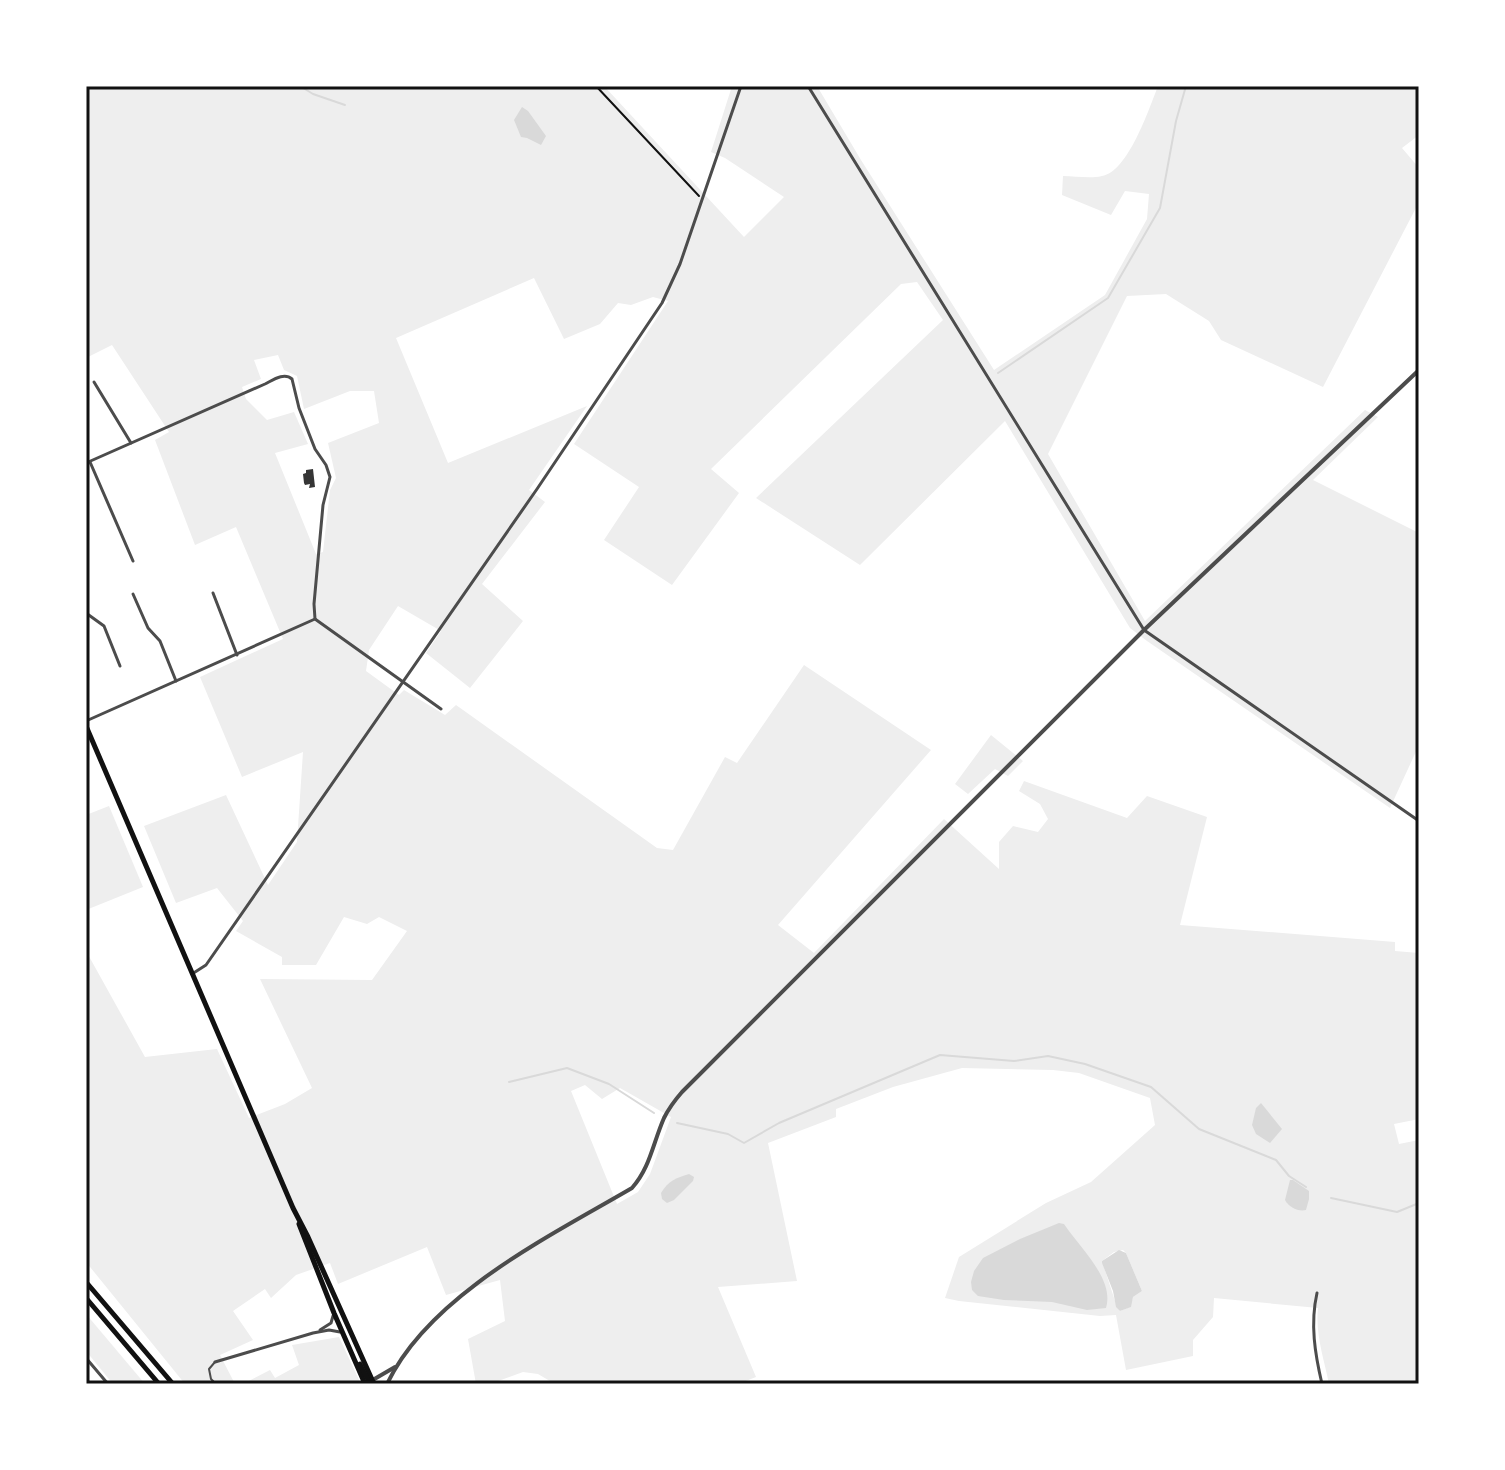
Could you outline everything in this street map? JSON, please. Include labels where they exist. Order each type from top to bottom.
[{"type":"main road","points":[[86,724],[337,1311],[364,1363],[368,1383]]},
{"type":"main road","points":[[86,1282],[173,1384]]},
{"type":"main road","points":[[86,1298],[159,1384]]},
{"type":"main road","points":[[337,1311],[344,1337],[368,1383]]},
{"type":"main road","points":[[340,1324],[364,1363]]},
{"type":"main road","points":[[344,1337],[368,1383]]},
{"type":"street","points":[[192,974],[206,965],[537,489],[662,303],[680,264],[741,86]]},
{"type":"street","points":[[808,86],[1144,630],[1419,821]]},
{"type":"street","points":[[387,1383],[422,1331],[463,1294],[502,1266],[632,1188],[641,1178],[664,1119],[677,1098],[1144,630],[1419,370]]},
{"type":"street","points":[[133,561],[88,462],[289,376],[299,408],[330,477],[323,505],[315,619]]},
{"type":"street","points":[[94,382],[131,443]]},
{"type":"street","points":[[213,593],[237,655]]},
{"type":"street","points":[[133,594],[148,628],[160,641],[176,681]]},
{"type":"street","points":[[86,613],[104,626],[120,666]]},
{"type":"street","points":[[315,619],[441,709]]},
{"type":"street","points":[[86,724],[315,619]]},
{"type":"street","points":[[1317,1293],[1312,1322],[1322,1384]]},
{"type":"street","points":[[329,1328],[337,1311]]},
{"type":"street","points":[[215,1362],[340,1324]]},
{"type":"street","points":[[329,1328],[337,1330],[344,1337]]},
{"type":"street","points":[[86,1358],[108,1384]]},
{"type":"street","points":[[364,1363],[374,1370],[385,1371]]},
{"type":"street","points":[[368,1383],[397,1366]]},
{"type":"lane","points":[[215,1362],[209,1369],[211,1379],[216,1384]]},
{"type":"path","points":[[596,86],[702,199]]},
{"type":"shaded area","points":[[86,86],[604,86],[744,237],[784,197],[711,152],[732,86],[817,86],[994,370],[1105,295],[1147,219],[1149,194],[1125,191],[1111,215],[1062,195],[1063,176],[1102,176],[1112,172],[1129,152],[1158,86],[1419,86],[1419,135],[1402,148],[1419,168],[1419,202],[1323,387],[1221,340],[1209,321],[1166,294],[1127,296],[1048,454],[1145,621],[1365,410],[1378,417],[1313,480],[1419,533],[1419,745],[1390,808],[1130,628],[1005,421],[860,565],[756,498],[943,320],[917,282],[901,284],[711,469],[739,493],[672,585],[604,540],[639,487],[574,444],[668,301],[653,297],[631,305],[618,303],[600,324],[564,339],[534,278],[396,338],[448,463],[587,406],[529,490],[545,502],[482,584],[523,621],[470,688],[426,653],[441,631],[398,606],[369,650],[366,671],[399,695],[404,690],[445,715],[456,705],[657,848],[673,850],[725,757],[737,763],[804,665],[931,750],[778,925],[814,953],[944,819],[999,869],[999,842],[1013,826],[1038,832],[1048,819],[1040,804],[1019,791],[1024,781],[1127,818],[1147,796],[1207,817],[1180,925],[1395,942],[1395,951],[1419,953],[1419,1119],[1394,1124],[1399,1144],[1419,1140],[1419,1384],[1329,1384],[1319,1336],[1318,1308],[1214,1298],[1213,1317],[1193,1340],[1193,1356],[1126,1370],[1116,1315],[1100,1316],[945,1298],[959,1257],[1046,1203],[1091,1182],[1155,1125],[1150,1098],[1079,1073],[962,1068],[893,1087],[836,1109],[836,1117],[768,1143],[797,1281],[718,1287],[756,1377],[738,1384],[555,1384],[538,1374],[523,1372],[490,1384],[476,1384],[468,1339],[505,1321],[500,1280],[446,1295],[427,1247],[338,1284],[330,1263],[296,1275],[271,1298],[265,1289],[233,1311],[253,1340],[220,1355],[235,1384],[185,1384],[86,1262],[86,951],[145,1057],[217,1049],[249,1118],[285,1104],[312,1088],[260,979],[372,980],[407,931],[379,917],[367,924],[344,917],[316,965],[282,965],[282,957],[236,931],[243,921],[217,888],[176,903],[144,826],[226,795],[268,885],[297,842],[303,752],[242,777],[200,677],[283,639],[236,527],[195,545],[155,440],[169,432],[112,345],[86,358]],"holes":[[[278,355],[284,370],[297,376],[304,409],[350,391],[374,391],[379,423],[328,443],[336,478],[330,490],[323,552],[316,554],[275,453],[308,444],[294,412],[267,420],[246,399],[242,387],[261,379],[254,360]],[[585,1085],[602,1099],[620,1088],[671,1117],[650,1174],[638,1192],[617,1204],[571,1091]],[[1123,1250],[1126,1253],[1142,1291],[1133,1297],[1130,1307],[1120,1311],[1102,1261],[1114,1252]]]},
{"type":"shaded area","points":[[522,107],[546,136],[541,145],[521,137],[514,120]]},
{"type":"shaded area","points":[[991,735],[1023,761],[1008,776],[995,769],[968,794],[955,784]]},
{"type":"shaded area","points":[[109,806],[143,887],[86,910],[86,815]]},
{"type":"shaded area","points":[[1261,1103],[1282,1129],[1270,1143],[1256,1134],[1252,1125],[1256,1108]]},
{"type":"shaded area","points":[[689,1174],[694,1177],[693,1181],[674,1200],[667,1203],[662,1199],[661,1193],[666,1186]]},
{"type":"shaded area","points":[[1290,1180],[1309,1191],[1306,1210],[1294,1208],[1285,1200]]},
{"type":"shaded area","points":[[1059,1223],[1064,1224],[1101,1275],[1107,1297],[1106,1308],[1087,1310],[1052,1302],[1004,1300],[978,1296],[972,1290],[974,1271],[983,1258]]},
{"type":"shaded area","points":[[1119,1250],[1126,1253],[1142,1291],[1133,1297],[1131,1307],[1120,1311],[1102,1263]]},
{"type":"shaded area","points":[[86,1314],[145,1384],[113,1384],[86,1351]]},
{"type":"shaded area","points":[[339,1337],[361,1384],[243,1384],[270,1370],[275,1378],[299,1365],[292,1345]]},
{"type":"building","points":[[313,469],[315,487],[309,488],[310,484],[304,483],[303,474]]},
{"type":"waterway","points":[[300,86],[345,105]]},
{"type":"waterway","points":[[998,373],[1108,298],[1160,208],[1176,121],[1186,86]]},
{"type":"waterway","points":[[677,1123],[728,1134],[744,1143],[779,1123],[940,1055],[1014,1061],[1048,1056],[1085,1064],[1151,1087],[1199,1129],[1276,1160],[1289,1176],[1306,1187]]},
{"type":"waterway","points":[[509,1082],[567,1068],[609,1084],[654,1113]]},
{"type":"waterway","points":[[1331,1198],[1397,1212],[1419,1203]]}]
